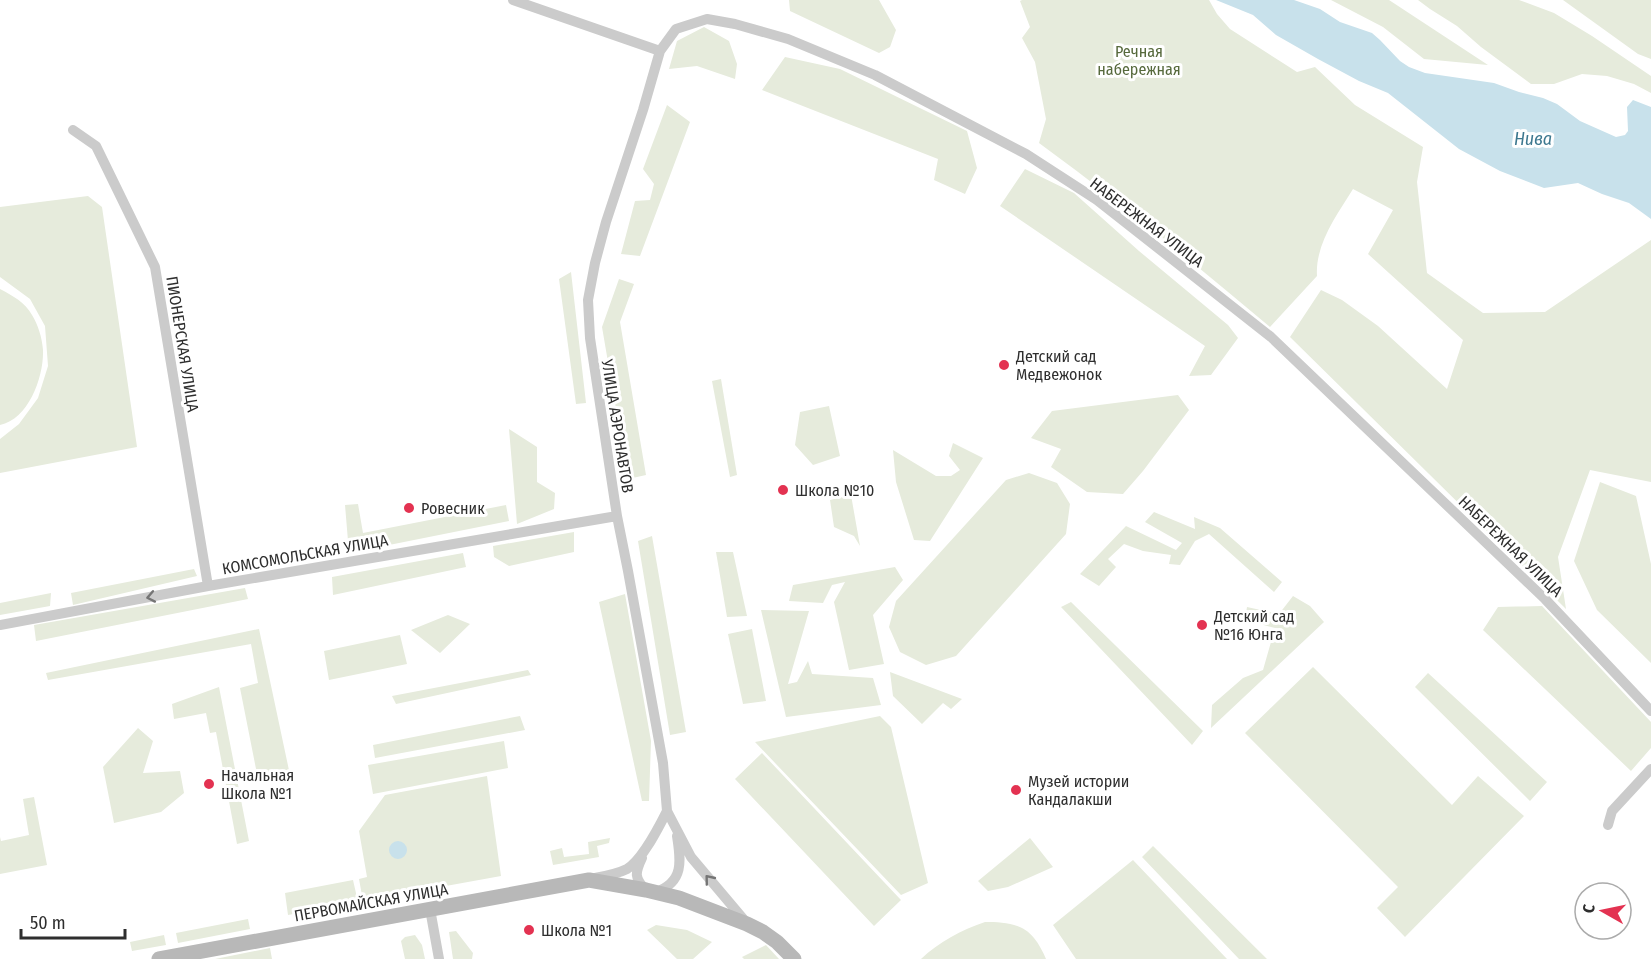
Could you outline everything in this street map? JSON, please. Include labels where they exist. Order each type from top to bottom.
[{"type":"main road","name":"ПЕРВОМАЙСКАЯ УЛИЦА","points":[[159,959],[589,880],[679,898],[747,924],[777,942],[794,959]]},
{"type":"street","points":[[513,0],[660,51]]},
{"type":"street","name":"НАБЕРЕЖНАЯ УЛИЦА","points":[[660,51],[676,29],[707,19],[735,24],[788,39],[875,75],[925,100],[1026,154],[1097,200],[1270,337],[1545,598],[1651,711]]},
{"type":"street","name":"УЛИЦА АЭРОНАВТОВ","points":[[660,51],[606,222],[588,300],[590,338],[617,516],[663,763],[667,811]]},
{"type":"street","name":"ПИОНЕРСКАЯ УЛИЦА","points":[[73,130],[96,146],[155,267],[208,586]]},
{"type":"street","name":"КОМСОМОЛЬСКАЯ УЛИЦА","points":[[0,626],[208,586],[617,516]]},
{"type":"street","points":[[1608,825],[1612,811],[1651,768]]},
{"type":"street","name":"ПЕРВОМАЙСКАЯ УЛИЦА","points":[[667,811],[691,857],[747,924]]},
{"type":"street","name":"ПЕРВОМАЙСКАЯ УЛИЦА","points":[[589,880],[615,874],[629,867],[646,847],[667,811]]},
{"type":"street","points":[[646,847],[637,870],[638,881],[651,891],[668,888],[677,877],[680,856],[675,826]]},
{"type":"street","points":[[430,909],[439,959]]},
{"type":"green space","points":[[789,0],[879,0],[896,30],[890,47],[879,53],[790,11]]},
{"type":"green space","name":"Речная набережная","points":[[1209,0],[1230,29],[1297,72],[1315,67],[1355,105],[1423,147],[1417,182],[1427,273],[1483,313],[1545,312],[1651,240],[1651,482],[1590,470],[1558,557],[1566,609],[1290,337],[1321,290],[1342,300],[1378,326],[1447,389],[1463,340],[1368,254],[1393,210],[1353,189],[1323,241],[1317,264],[1317,276],[1270,327],[1185,256],[1039,143],[1046,119],[1035,62],[1022,38],[1030,27],[1020,1]]},
{"type":"green space","points":[[1331,0],[1389,0],[1488,65],[1424,59],[1383,27]]},
{"type":"green space","points":[[1418,0],[1519,0],[1554,13],[1651,76],[1651,93],[1634,84],[1607,76],[1582,74],[1554,84],[1531,84],[1457,26]]},
{"type":"green space","points":[[1563,0],[1651,0],[1651,59],[1638,54]]},
{"type":"green space","points":[[704,27],[729,41],[737,64],[735,79],[697,66],[669,69],[677,41]]},
{"type":"green space","points":[[785,57],[840,69],[967,131],[977,168],[965,194],[934,180],[938,159],[762,90]]},
{"type":"green space","points":[[667,105],[690,122],[640,256],[621,254],[635,201],[650,200],[654,184],[643,169]]},
{"type":"green space","points":[[1025,169],[1074,193],[1228,325],[1238,338],[1211,375],[1189,376],[1205,346],[1000,206]]},
{"type":"green space","points":[[88,196],[102,207],[137,447],[0,473],[0,439],[19,424],[38,398],[48,366],[45,326],[30,299],[0,277],[0,207]]},
{"type":"green space","points":[[571,272],[586,403],[576,404],[559,279]]},
{"type":"green space","points":[[619,279],[634,284],[620,322],[646,475],[628,479],[602,327]]},
{"type":"green space","points":[[0,289],[29,310],[42,340],[43,360],[37,384],[27,405],[10,421],[0,425]]},
{"type":"green space","points":[[721,379],[737,475],[730,477],[712,381]]},
{"type":"green space","points":[[1178,395],[1189,410],[1123,494],[1087,492],[1051,467],[1061,449],[1031,438],[1052,411]]},
{"type":"green space","points":[[829,406],[840,456],[813,465],[795,445],[800,412]]},
{"type":"green space","points":[[509,429],[537,447],[537,482],[555,493],[554,509],[517,524]]},
{"type":"green space","points":[[953,443],[983,458],[930,541],[914,540],[896,482],[893,450],[936,476],[951,476],[960,470],[949,456]]},
{"type":"green space","points":[[1029,473],[1057,483],[1070,504],[1066,534],[956,656],[926,665],[900,652],[889,627],[896,601],[1006,480]]},
{"type":"green space","points":[[1600,482],[1636,496],[1651,564],[1651,663],[1597,610],[1574,561]]},
{"type":"green space","points":[[851,495],[860,546],[854,536],[834,527],[830,500]]},
{"type":"green space","points":[[358,504],[363,533],[506,505],[509,521],[349,553],[345,505]]},
{"type":"green space","points":[[1154,512],[1195,529],[1194,517],[1220,528],[1282,582],[1274,592],[1209,534],[1195,541],[1180,565],[1169,564],[1171,555],[1143,551],[1124,544],[1108,559],[1116,567],[1099,586],[1080,574],[1126,526],[1176,550],[1182,543],[1145,522]]},
{"type":"green space","points":[[574,532],[574,552],[509,566],[494,557],[493,546]]},
{"type":"green space","points":[[652,536],[686,732],[670,735],[638,541]]},
{"type":"green space","points":[[716,552],[733,552],[747,616],[727,617]]},
{"type":"green space","points":[[463,553],[466,567],[333,595],[332,577]]},
{"type":"green space","points":[[895,567],[903,580],[873,615],[884,664],[849,670],[834,602],[845,582],[832,585],[823,603],[789,601],[793,585]]},
{"type":"green space","points":[[194,569],[197,576],[73,605],[71,593]]},
{"type":"green space","points":[[245,588],[248,599],[36,641],[34,625]]},
{"type":"green space","points":[[51,593],[50,606],[0,615],[0,603]]},
{"type":"green space","points":[[625,594],[651,741],[649,801],[642,801],[599,602]]},
{"type":"green space","points":[[1293,596],[1310,606],[1324,622],[1211,728],[1212,705],[1243,678],[1263,670],[1275,628],[1245,620],[1247,607],[1279,614]]},
{"type":"green space","points":[[1071,602],[1203,731],[1192,745],[1061,607]]},
{"type":"green space","points":[[1542,606],[1651,722],[1651,748],[1631,771],[1483,630],[1498,607]]},
{"type":"green space","points":[[761,610],[809,611],[788,684],[797,682],[808,661],[812,674],[873,678],[881,705],[786,717]]},
{"type":"green space","points":[[448,615],[470,624],[440,653],[411,630]]},
{"type":"green space","points":[[259,629],[290,775],[258,779],[240,688],[258,683],[251,644],[48,680],[46,673]]},
{"type":"green space","points":[[752,629],[766,701],[743,704],[728,634]]},
{"type":"green space","points":[[400,635],[407,664],[329,680],[324,651]]},
{"type":"green space","points":[[1313,667],[1452,805],[1478,776],[1524,816],[1405,937],[1377,908],[1398,887],[1245,733]]},
{"type":"green space","points":[[528,670],[531,675],[396,704],[392,696]]},
{"type":"green space","points":[[890,672],[962,699],[951,709],[943,703],[922,724],[893,696]]},
{"type":"green space","points":[[1428,673],[1547,782],[1530,801],[1415,687]]},
{"type":"green space","points":[[219,687],[249,841],[237,844],[216,732],[210,733],[206,713],[174,719],[172,704]]},
{"type":"green space","points":[[520,716],[525,730],[375,758],[373,745]]},
{"type":"green space","points":[[880,716],[891,727],[928,883],[901,895],[755,742]]},
{"type":"green space","points":[[138,728],[153,741],[143,773],[180,771],[184,793],[161,812],[114,823],[103,767]]},
{"type":"green space","points":[[504,741],[508,768],[373,794],[368,765]]},
{"type":"green space","points":[[762,753],[901,900],[874,926],[735,779]]},
{"type":"green space","points":[[487,776],[501,876],[363,901],[359,879],[367,877],[359,831],[385,795]]},
{"type":"green space","points":[[34,797],[47,865],[0,874],[0,837],[1,841],[29,835],[23,799]]},
{"type":"green space","points":[[610,838],[609,843],[597,846],[599,857],[553,865],[550,851],[562,848],[564,857],[589,854],[588,842]]},
{"type":"green space","points":[[1030,838],[1053,867],[1008,887],[988,891],[978,881]]},
{"type":"green space","points":[[1153,846],[1267,959],[1239,959],[1142,857]]},
{"type":"green space","points":[[1133,860],[1227,959],[1076,959],[1053,925]]},
{"type":"green space","points":[[353,880],[358,902],[288,915],[285,893]]},
{"type":"green space","points":[[248,919],[250,929],[178,943],[176,933]]},
{"type":"green space","points":[[985,922],[1005,923],[1024,929],[1036,940],[1046,959],[921,959],[951,937]]},
{"type":"green space","points":[[656,925],[687,930],[712,942],[693,959],[677,959],[647,930]]},
{"type":"green space","points":[[456,931],[473,953],[472,959],[453,959],[449,932]]},
{"type":"green space","points":[[164,935],[166,945],[132,951],[130,942]]},
{"type":"green space","points":[[415,935],[422,945],[425,959],[405,959],[401,941],[405,937]]},
{"type":"green space","points":[[766,945],[779,959],[744,959],[742,957]]},
{"type":"green space","points":[[270,948],[272,959],[215,959]]},
{"type":"water","name":"Нива","points":[[1216,0],[1294,0],[1320,9],[1340,22],[1372,33],[1409,67],[1425,73],[1494,83],[1543,98],[1557,104],[1580,121],[1616,137],[1625,135],[1628,131],[1627,107],[1633,100],[1651,107],[1651,219],[1629,203],[1578,183],[1544,188],[1500,171],[1459,149],[1388,93],[1359,81],[1276,35],[1253,15]]},
{"type":"water","points":[[398,841],[406,846],[407,850],[402,858],[398,859],[390,854],[389,850],[394,842]]},
{"type":"place","name":"Детский сад Медвежонок","points":[[1004,365]]},
{"type":"place","name":"Школа №10","points":[[783,490]]},
{"type":"place","name":"Ровесник","points":[[409,508]]},
{"type":"place","name":"Детский сад №16 Юнга","points":[[1202,625]]},
{"type":"place","name":"Начальная Школа №1","points":[[209,784]]},
{"type":"place","name":"Музей истории Кандалакши","points":[[1016,790]]},
{"type":"place","name":"Школа №1","points":[[529,930]]}]
